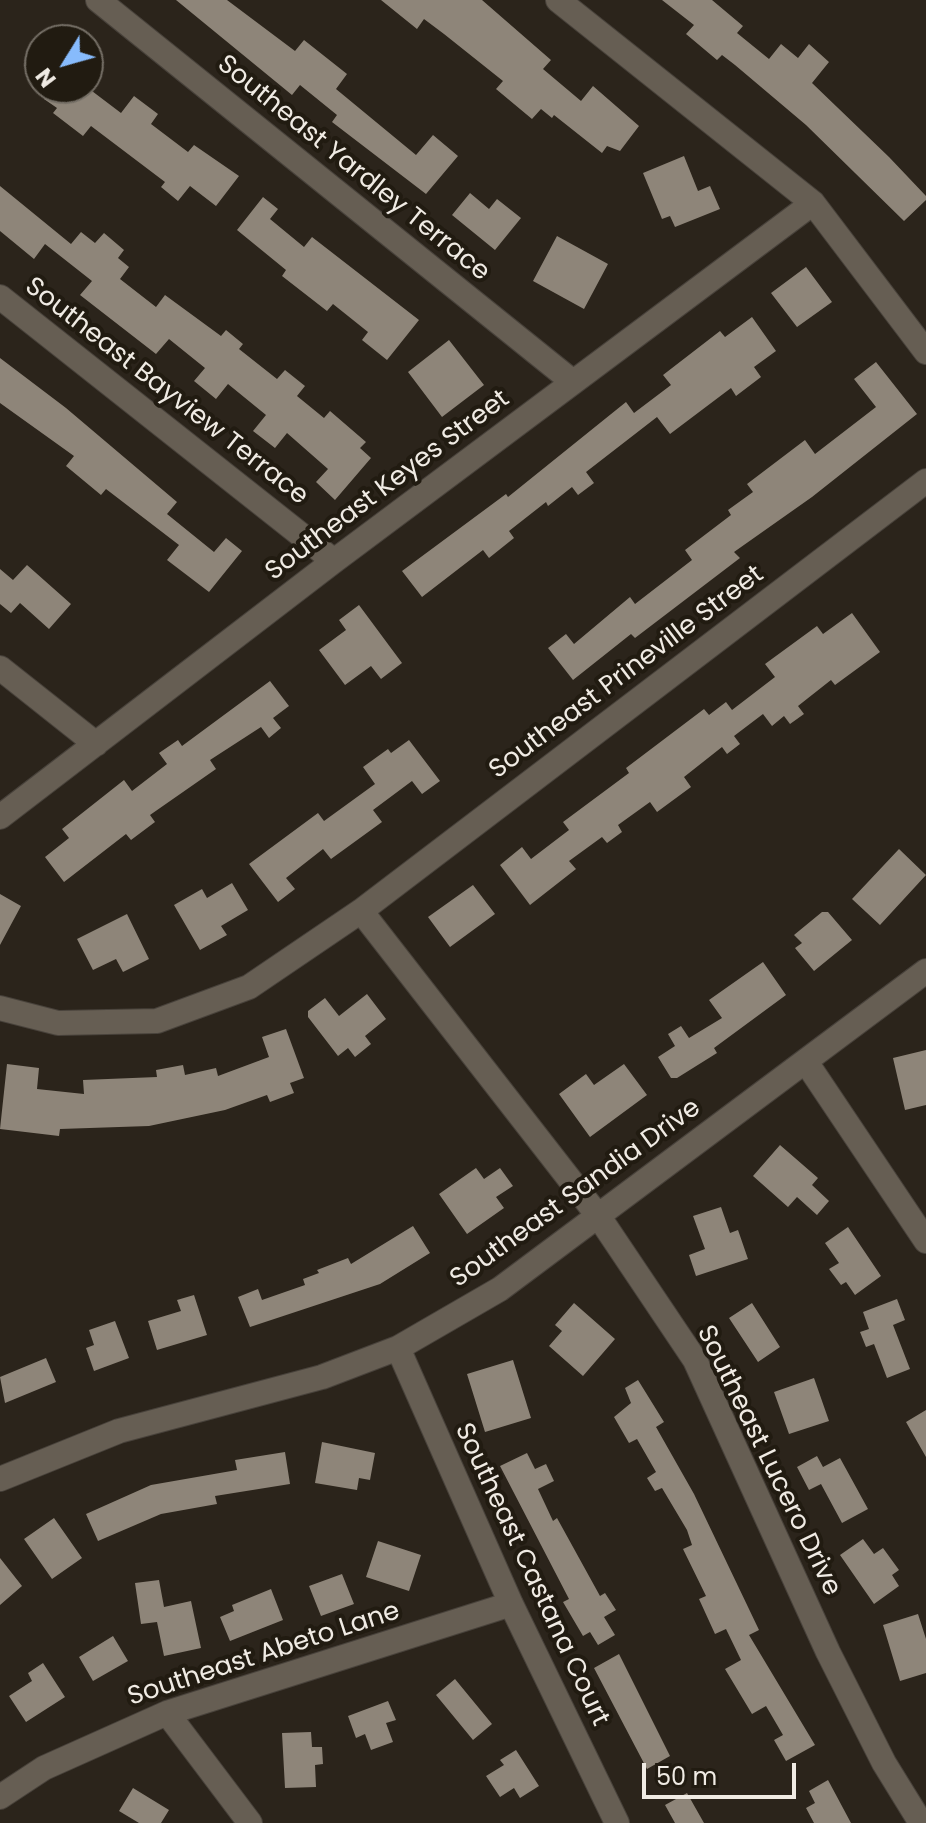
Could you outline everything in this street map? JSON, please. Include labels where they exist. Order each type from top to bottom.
[{"type":"street","name":"Southeast Yardley Terrace","points":[[98,0],[573,382]]},
{"type":"street","points":[[558,0],[813,203],[926,352]]},
{"type":"street","name":"Southeast Keyes Street","points":[[0,817],[334,561],[813,203]]},
{"type":"street","name":"Southeast Bayview Terrace","points":[[0,297],[334,561]]},
{"type":"street","name":"Southeast Prineville Street","points":[[0,1008],[58,1023],[157,1021],[249,987],[361,911],[926,481]]},
{"type":"street","points":[[0,668],[96,744]]},
{"type":"street","name":"Southeast Lucero Drive","points":[[361,911],[599,1217],[695,1360],[828,1652],[884,1763],[921,1823]]},
{"type":"street","name":"Southeast Sandia Drive","points":[[0,1479],[119,1431],[322,1377],[398,1348],[500,1289],[926,971]]},
{"type":"street","points":[[806,1062],[926,1241]]},
{"type":"street","name":"Southeast Castana Court","points":[[398,1348],[511,1604],[617,1823]]},
{"type":"street","name":"Southeast Abeto Lane","points":[[0,1797],[44,1768],[167,1713],[511,1604]]},
{"type":"street","points":[[167,1713],[250,1823]]},
{"type":"building","points":[[176,0],[227,0],[295,51],[304,40],[347,74],[336,89],[416,155],[433,135],[458,156],[426,194],[332,122],[337,115],[300,85],[292,95]]},
{"type":"building","points":[[381,0],[482,0],[551,60],[543,69],[581,101],[593,86],[639,126],[620,151],[607,146],[602,153],[554,115],[552,118],[541,109],[532,119],[496,89],[503,81],[444,34],[424,19],[417,29]]},
{"type":"building","points":[[662,0],[712,0],[743,26],[737,33],[769,59],[781,44],[798,58],[809,44],[829,62],[812,83],[889,157],[926,196],[926,200],[904,221],[806,125],[722,55],[717,60],[686,34],[694,25]]},
{"type":"building","points":[[134,96],[158,114],[151,124],[188,152],[194,145],[239,176],[216,206],[190,186],[178,201],[161,187],[165,182],[91,126],[83,136],[53,113],[57,108],[51,104],[104,104],[104,100],[121,113]]},
{"type":"building","points":[[684,156],[698,191],[710,186],[720,209],[675,227],[670,216],[662,219],[643,173]]},
{"type":"building","points":[[0,186],[71,244],[81,232],[95,243],[104,233],[124,250],[118,258],[129,267],[120,279],[156,307],[165,295],[221,336],[226,330],[243,344],[239,349],[277,379],[285,370],[305,386],[297,396],[324,418],[330,411],[366,442],[360,448],[371,458],[335,500],[316,482],[328,469],[287,433],[275,448],[253,431],[266,415],[228,384],[216,399],[194,381],[205,368],[169,339],[156,354],[80,295],[92,281],[45,244],[34,259],[0,231]]},
{"type":"building","points":[[470,193],[489,209],[497,199],[521,218],[495,250],[452,215]]},
{"type":"building","points":[[263,197],[278,209],[270,219],[304,247],[312,237],[419,320],[387,360],[362,340],[368,332],[333,304],[327,311],[282,276],[286,270],[237,230]]},
{"type":"building","points":[[557,236],[608,264],[584,309],[533,281]]},
{"type":"building","points":[[806,267],[832,302],[797,327],[771,293]]},
{"type":"building","points":[[752,317],[776,351],[754,367],[761,377],[736,396],[731,388],[670,434],[657,417],[586,472],[594,483],[578,495],[572,487],[548,506],[546,502],[509,531],[514,538],[489,558],[483,550],[422,597],[402,571],[506,494],[508,497],[626,402],[634,413],[671,385],[663,375],[720,331],[725,337]]},
{"type":"building","points":[[449,340],[484,385],[442,417],[408,372]]},
{"type":"building","points":[[0,358],[66,408],[177,502],[167,514],[214,552],[226,538],[242,551],[209,592],[167,560],[179,545],[106,489],[101,495],[66,466],[74,456],[0,403]]},
{"type":"building","points":[[876,362],[917,414],[812,497],[734,552],[740,558],[635,638],[631,634],[573,680],[548,648],[566,634],[574,644],[630,597],[635,604],[692,560],[685,550],[731,515],[728,510],[753,492],[747,484],[805,440],[815,454],[876,407],[854,379]]},
{"type":"building","points":[[27,565],[71,604],[49,629],[20,603],[11,613],[0,604],[0,569],[13,580]]},
{"type":"building","points":[[359,605],[402,663],[381,679],[371,666],[345,685],[319,650],[346,630],[339,620]]},
{"type":"building","points":[[852,613],[880,652],[835,685],[831,680],[798,706],[804,714],[790,724],[784,716],[772,726],[763,714],[734,736],[740,744],[727,754],[722,747],[684,777],[691,787],[657,812],[650,802],[618,825],[622,832],[607,843],[602,837],[569,861],[576,869],[530,905],[500,865],[522,847],[531,859],[569,830],[563,822],[629,773],[626,768],[704,709],[709,715],[726,702],[732,710],[775,677],[765,664],[817,626],[823,634]]},
{"type":"building","points":[[270,681],[289,706],[273,718],[281,728],[269,738],[261,727],[210,760],[216,769],[150,815],[155,822],[131,840],[126,834],[64,882],[45,857],[69,838],[62,829],[124,780],[132,791],[167,764],[159,753],[178,740],[182,746]]},
{"type":"building","points":[[409,740],[440,781],[422,794],[412,781],[373,810],[382,822],[331,859],[323,849],[286,878],[295,889],[278,902],[249,864],[318,813],[324,821],[375,784],[363,767],[388,749],[391,753]]},
{"type":"building","points":[[899,849],[926,875],[880,925],[852,899]]},
{"type":"building","points":[[232,883],[248,910],[221,926],[227,935],[200,950],[174,905],[202,889],[207,898]]},
{"type":"building","points":[[473,885],[495,914],[450,947],[428,917]]},
{"type":"building","points":[[0,894],[21,906],[0,945]]},
{"type":"building","points":[[822,912],[828,912],[852,940],[814,971],[795,948],[802,943],[794,935]]},
{"type":"building","points":[[127,914],[149,959],[123,972],[116,959],[93,970],[77,939]]},
{"type":"building","points":[[763,962],[786,995],[714,1048],[717,1053],[677,1078],[671,1078],[658,1057],[675,1046],[668,1034],[681,1026],[689,1038],[722,1018],[709,1000]]},
{"type":"building","points":[[367,994],[386,1019],[365,1036],[371,1044],[355,1057],[348,1048],[338,1056],[308,1017],[308,1011],[325,998],[339,1016]]},
{"type":"building","points":[[286,1029],[304,1078],[290,1083],[294,1093],[270,1102],[267,1095],[225,1110],[149,1126],[60,1129],[59,1136],[0,1129],[7,1064],[39,1068],[37,1089],[84,1094],[83,1080],[157,1077],[156,1070],[183,1065],[185,1075],[216,1068],[218,1076],[269,1057],[262,1037]]},
{"type":"building","points":[[926,1050],[926,1105],[905,1110],[893,1058]]},
{"type":"building","points":[[624,1064],[647,1095],[590,1137],[559,1094],[586,1074],[594,1085]]},
{"type":"building","points":[[780,1145],[818,1178],[812,1185],[829,1201],[817,1215],[797,1197],[788,1207],[753,1176]]},
{"type":"building","points":[[476,1168],[484,1179],[500,1168],[513,1186],[496,1197],[504,1208],[467,1234],[439,1194]]},
{"type":"building","points":[[721,1207],[730,1233],[738,1230],[748,1259],[696,1276],[689,1255],[705,1249],[693,1216]]},
{"type":"building","points":[[413,1226],[430,1253],[380,1284],[250,1327],[238,1297],[258,1289],[262,1300],[305,1285],[303,1279],[319,1273],[317,1270],[348,1258],[351,1264]]},
{"type":"building","points":[[848,1227],[881,1276],[855,1295],[846,1282],[841,1285],[829,1269],[839,1263],[825,1243]]},
{"type":"building","points":[[194,1295],[207,1335],[157,1350],[148,1321],[181,1311],[177,1300]]},
{"type":"building","points":[[897,1299],[905,1320],[893,1325],[910,1369],[887,1378],[874,1344],[866,1347],[860,1332],[869,1329],[863,1312]]},
{"type":"building","points":[[574,1303],[615,1339],[583,1376],[549,1346],[562,1331],[555,1325]]},
{"type":"building","points":[[752,1303],[780,1347],[758,1362],[729,1318]]},
{"type":"building","points":[[115,1321],[129,1358],[94,1371],[86,1348],[94,1345],[89,1330]]},
{"type":"building","points":[[46,1358],[56,1382],[5,1403],[0,1377]]},
{"type":"building","points":[[513,1360],[531,1418],[485,1432],[467,1374]]},
{"type":"building","points":[[814,1378],[829,1421],[789,1434],[774,1392]]},
{"type":"building","points":[[638,1380],[664,1422],[656,1427],[694,1494],[759,1630],[749,1635],[815,1745],[786,1761],[774,1740],[783,1735],[766,1706],[752,1714],[725,1669],[741,1660],[726,1629],[715,1634],[699,1599],[706,1596],[683,1549],[692,1545],[687,1530],[662,1488],[655,1491],[647,1478],[656,1472],[637,1439],[629,1443],[614,1417],[631,1403],[625,1388]]},
{"type":"building","points":[[926,1410],[926,1457],[906,1422]]},
{"type":"building","points":[[322,1442],[375,1453],[370,1480],[359,1478],[357,1490],[315,1483]]},
{"type":"building","points":[[285,1452],[290,1484],[215,1496],[217,1504],[161,1514],[98,1541],[86,1514],[151,1485],[237,1470],[235,1460]]},
{"type":"building","points":[[527,1453],[535,1469],[546,1464],[554,1481],[538,1489],[553,1521],[557,1518],[600,1596],[605,1593],[616,1610],[604,1617],[615,1635],[598,1645],[590,1632],[583,1636],[563,1602],[569,1599],[500,1466]]},
{"type":"building","points":[[817,1456],[823,1467],[840,1458],[868,1509],[842,1523],[821,1484],[809,1490],[797,1467]]},
{"type":"building","points":[[54,1518],[82,1558],[52,1579],[24,1539]]},
{"type":"building","points":[[863,1539],[874,1554],[883,1548],[899,1570],[892,1575],[899,1586],[874,1604],[840,1555]]},
{"type":"building","points":[[378,1541],[421,1555],[409,1591],[366,1577]]},
{"type":"building","points":[[0,1558],[22,1586],[0,1605]]},
{"type":"building","points":[[342,1574],[354,1604],[321,1616],[309,1586]]},
{"type":"building","points":[[159,1580],[164,1607],[191,1601],[201,1648],[164,1656],[157,1622],[141,1624],[135,1583]]},
{"type":"building","points":[[271,1589],[283,1620],[230,1641],[220,1617],[234,1611],[232,1605]]},
{"type":"building","points":[[918,1614],[926,1639],[926,1673],[900,1681],[883,1625]]},
{"type":"building","points":[[113,1636],[128,1661],[93,1681],[79,1657]]},
{"type":"building","points":[[619,1654],[670,1756],[647,1769],[594,1668]]},
{"type":"building","points":[[43,1663],[65,1697],[26,1722],[9,1696],[32,1681],[28,1673]]},
{"type":"building","points":[[455,1679],[492,1724],[473,1740],[436,1695]]},
{"type":"building","points":[[388,1701],[396,1720],[386,1723],[393,1742],[371,1750],[365,1734],[356,1738],[348,1716]]},
{"type":"building","points":[[311,1732],[312,1747],[322,1747],[323,1764],[315,1765],[316,1787],[285,1788],[282,1733]]},
{"type":"building","points":[[516,1750],[539,1786],[520,1798],[514,1788],[500,1797],[486,1776],[504,1765],[500,1760]]},
{"type":"building","points":[[828,1780],[851,1823],[814,1823],[806,1808],[815,1803],[809,1791]]},
{"type":"building","points":[[133,1788],[169,1810],[161,1823],[139,1823],[119,1811]]},
{"type":"building","points":[[687,1793],[704,1823],[675,1823],[665,1805]]}]
